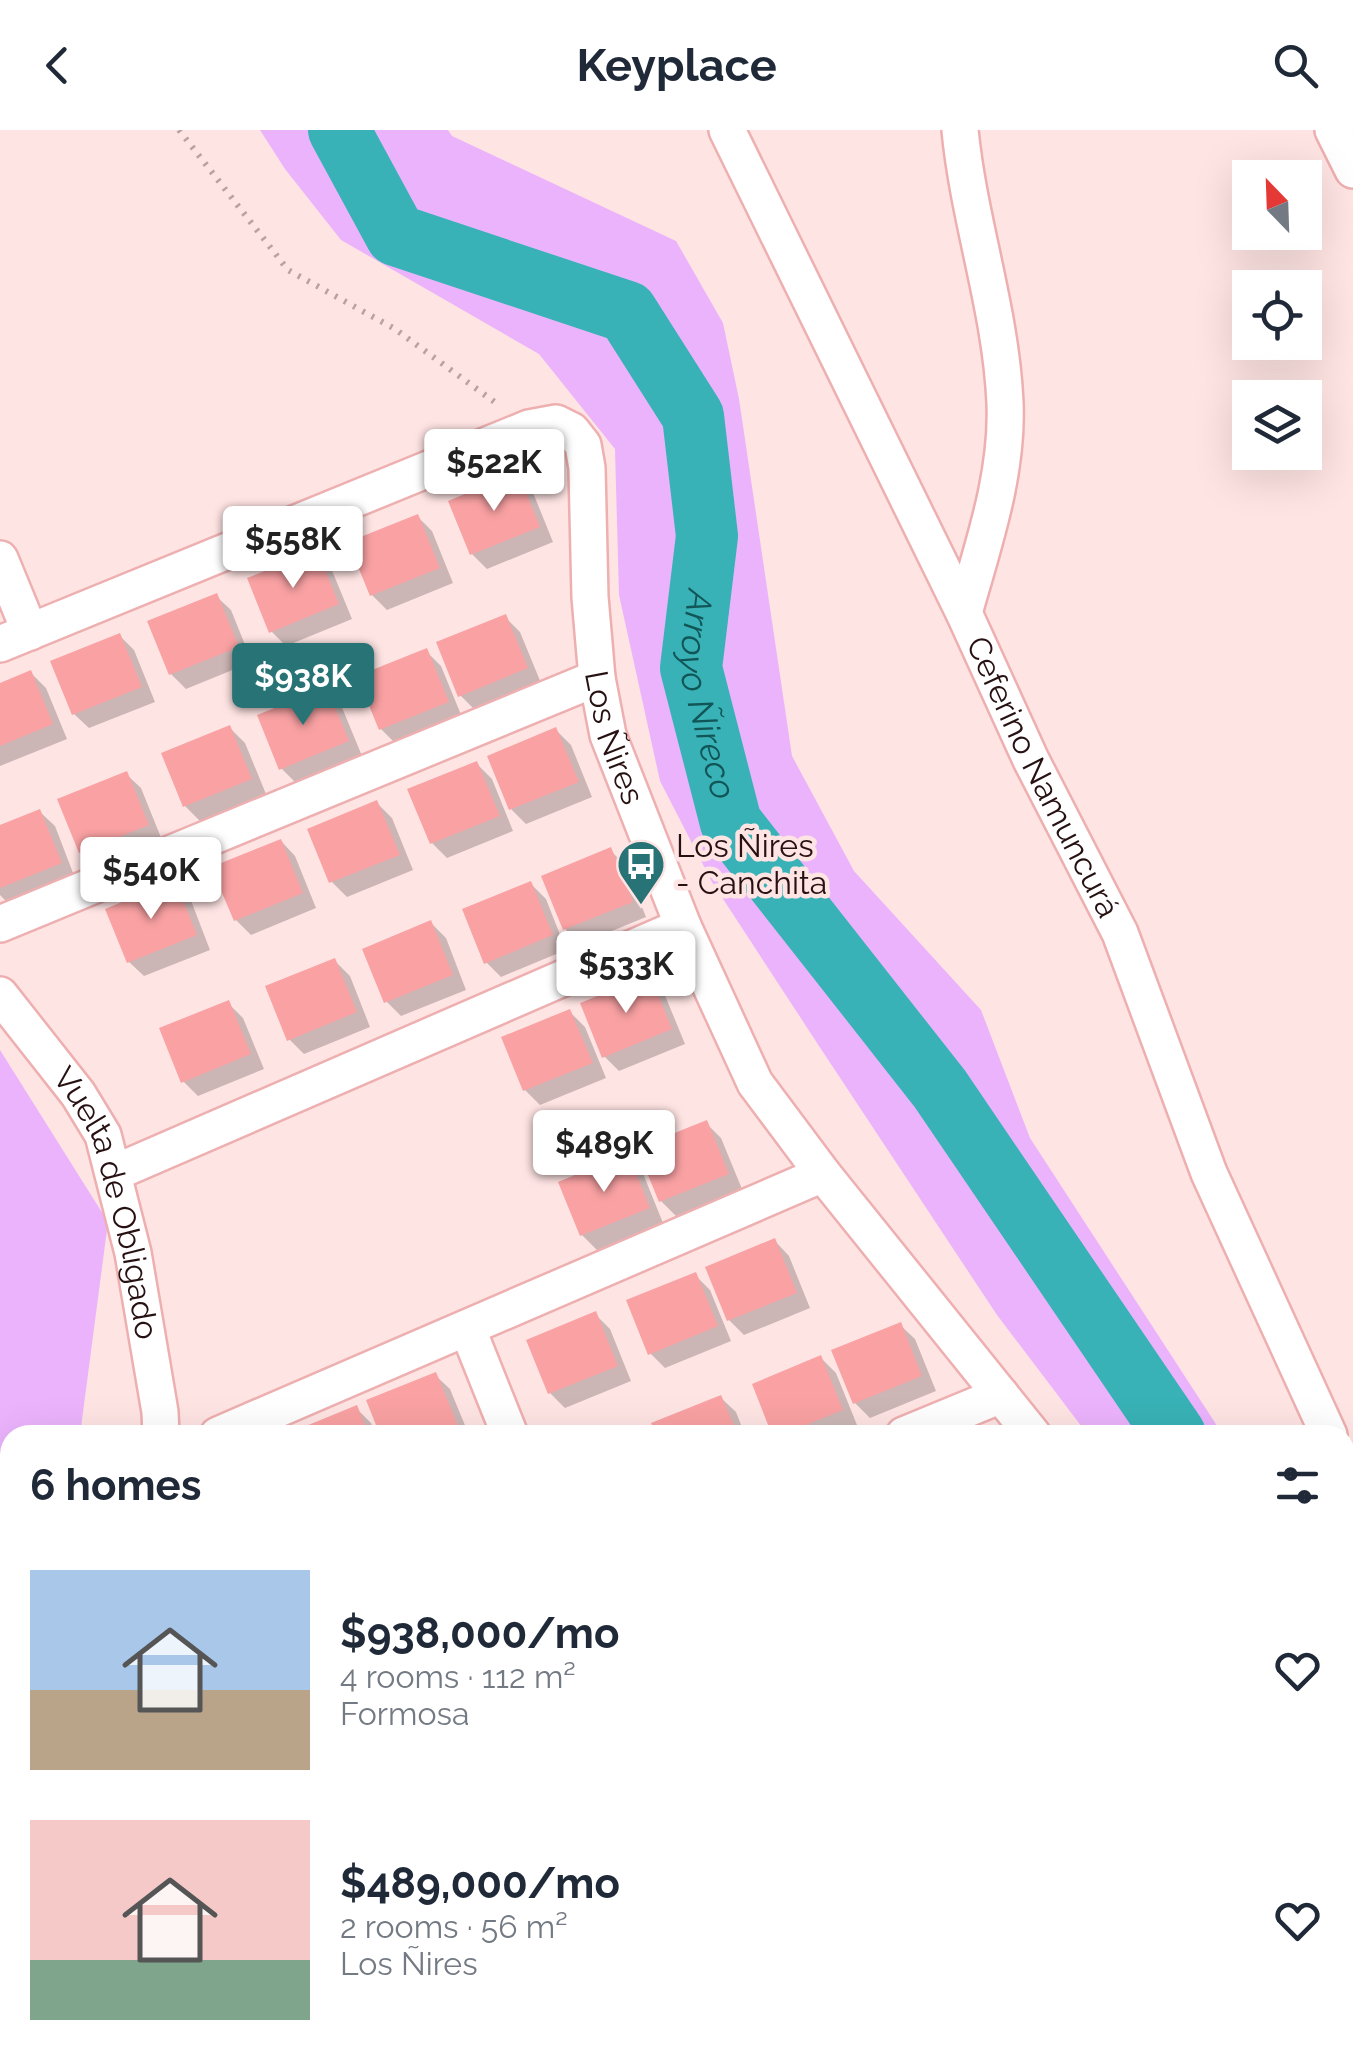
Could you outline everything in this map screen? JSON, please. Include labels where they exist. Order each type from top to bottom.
[{"type":"street","name":"Ceferino Namuncurá","points":[[727,130],[964,613],[1031,760],[1120,932],[1209,1173],[1324,1425]]},
{"type":"street","points":[[960,130],[965,180],[995,318],[1005,405],[998,487],[964,613]]},
{"type":"street","points":[[1333,130],[1353,170]]},
{"type":"street","name":"Los Ñires","points":[[529,428],[556,423],[572,430],[583,446],[590,598],[597,678],[608,735],[683,926],[755,1083],[1025,1425]]},
{"type":"street","points":[[0,559],[15,638],[529,428]]},
{"type":"street","points":[[0,924],[597,678]]},
{"type":"street","points":[[114,1173],[683,926]]},
{"type":"street","name":"Vuelta de Obligado","points":[[0,995],[78,1094],[102,1136],[134,1253],[161,1425]]},
{"type":"street","points":[[242,1425],[823,1174]]},
{"type":"street","points":[[468,1330],[506,1425]]},
{"type":"street","points":[[928,1425],[1000,1395]]},
{"type":"path","points":[[178,130],[288,270],[395,329],[529,428]]},
{"type":"shaded area","points":[[260,130],[448,130],[452,136],[676,241],[723,323],[739,399],[792,756],[854,871],[981,1010],[1030,1138],[1217,1425],[1080,1425],[997,1315],[712,882],[660,781],[619,595],[615,449],[539,354],[341,240]]},
{"type":"shaded area","points":[[0,1050],[108,1222],[81,1425],[0,1425]]},
{"type":"building","points":[[518,472],[540,527],[470,555],[448,501]]},
{"type":"building","points":[[418,514],[440,568],[370,596],[348,542]]},
{"type":"building","points":[[317,550],[339,604],[269,633],[247,578]]},
{"type":"building","points":[[217,593],[239,647],[169,675],[147,621]]},
{"type":"building","points":[[506,614],[528,668],[458,697],[436,642]]},
{"type":"building","points":[[120,633],[142,687],[72,715],[50,661]]},
{"type":"building","points":[[427,648],[449,702],[379,730],[357,676]]},
{"type":"building","points":[[31,670],[53,724],[0,746],[0,683]]},
{"type":"building","points":[[327,687],[349,741],[279,770],[257,715]]},
{"type":"building","points":[[230,725],[252,779],[183,807],[161,753]]},
{"type":"building","points":[[556,727],[579,782],[509,810],[487,756]]},
{"type":"building","points":[[477,761],[500,816],[430,844],[407,789]]},
{"type":"building","points":[[127,771],[149,825],[79,853],[57,799]]},
{"type":"building","points":[[377,800],[400,855],[329,883],[307,829]]},
{"type":"building","points":[[40,809],[62,863],[0,888],[0,825]]},
{"type":"building","points":[[281,839],[303,893],[234,921],[211,867]]},
{"type":"building","points":[[611,847],[633,902],[563,930],[541,876]]},
{"type":"building","points":[[175,880],[197,935],[127,963],[105,909]]},
{"type":"building","points":[[531,881],[553,935],[484,964],[462,909]]},
{"type":"building","points":[[431,920],[453,975],[384,1003],[362,949]]},
{"type":"building","points":[[335,958],[357,1012],[287,1041],[265,986]]},
{"type":"building","points":[[650,975],[672,1029],[602,1058],[580,1003]]},
{"type":"building","points":[[229,1000],[251,1054],[181,1083],[159,1028]]},
{"type":"building","points":[[570,1009],[593,1063],[523,1091],[501,1037]]},
{"type":"building","points":[[707,1120],[729,1174],[659,1202],[637,1148]]},
{"type":"building","points":[[628,1153],[650,1208],[580,1236],[558,1182]]},
{"type":"building","points":[[775,1238],[797,1293],[727,1321],[705,1267]]},
{"type":"building","points":[[696,1272],[718,1326],[648,1355],[626,1300]]},
{"type":"building","points":[[596,1311],[618,1366],[548,1394],[526,1340]]},
{"type":"building","points":[[901,1322],[922,1376],[853,1404],[831,1350]]},
{"type":"building","points":[[821,1355],[843,1410],[806,1425],[768,1425],[752,1384]]},
{"type":"building","points":[[436,1372],[458,1425],[376,1425],[366,1400]]},
{"type":"building","points":[[721,1395],[734,1425],[652,1425]]},
{"type":"building","points":[[357,1405],[365,1425],[308,1425]]},
{"type":"waterway","name":"Arroyo Ñireco","points":[[339,130],[396,235],[627,312],[693,416],[707,536],[691,668],[731,823],[940,1089],[1168,1425]]},
{"type":"place","name":"Los Ñires - Canchita","points":[[641,906]]}]
